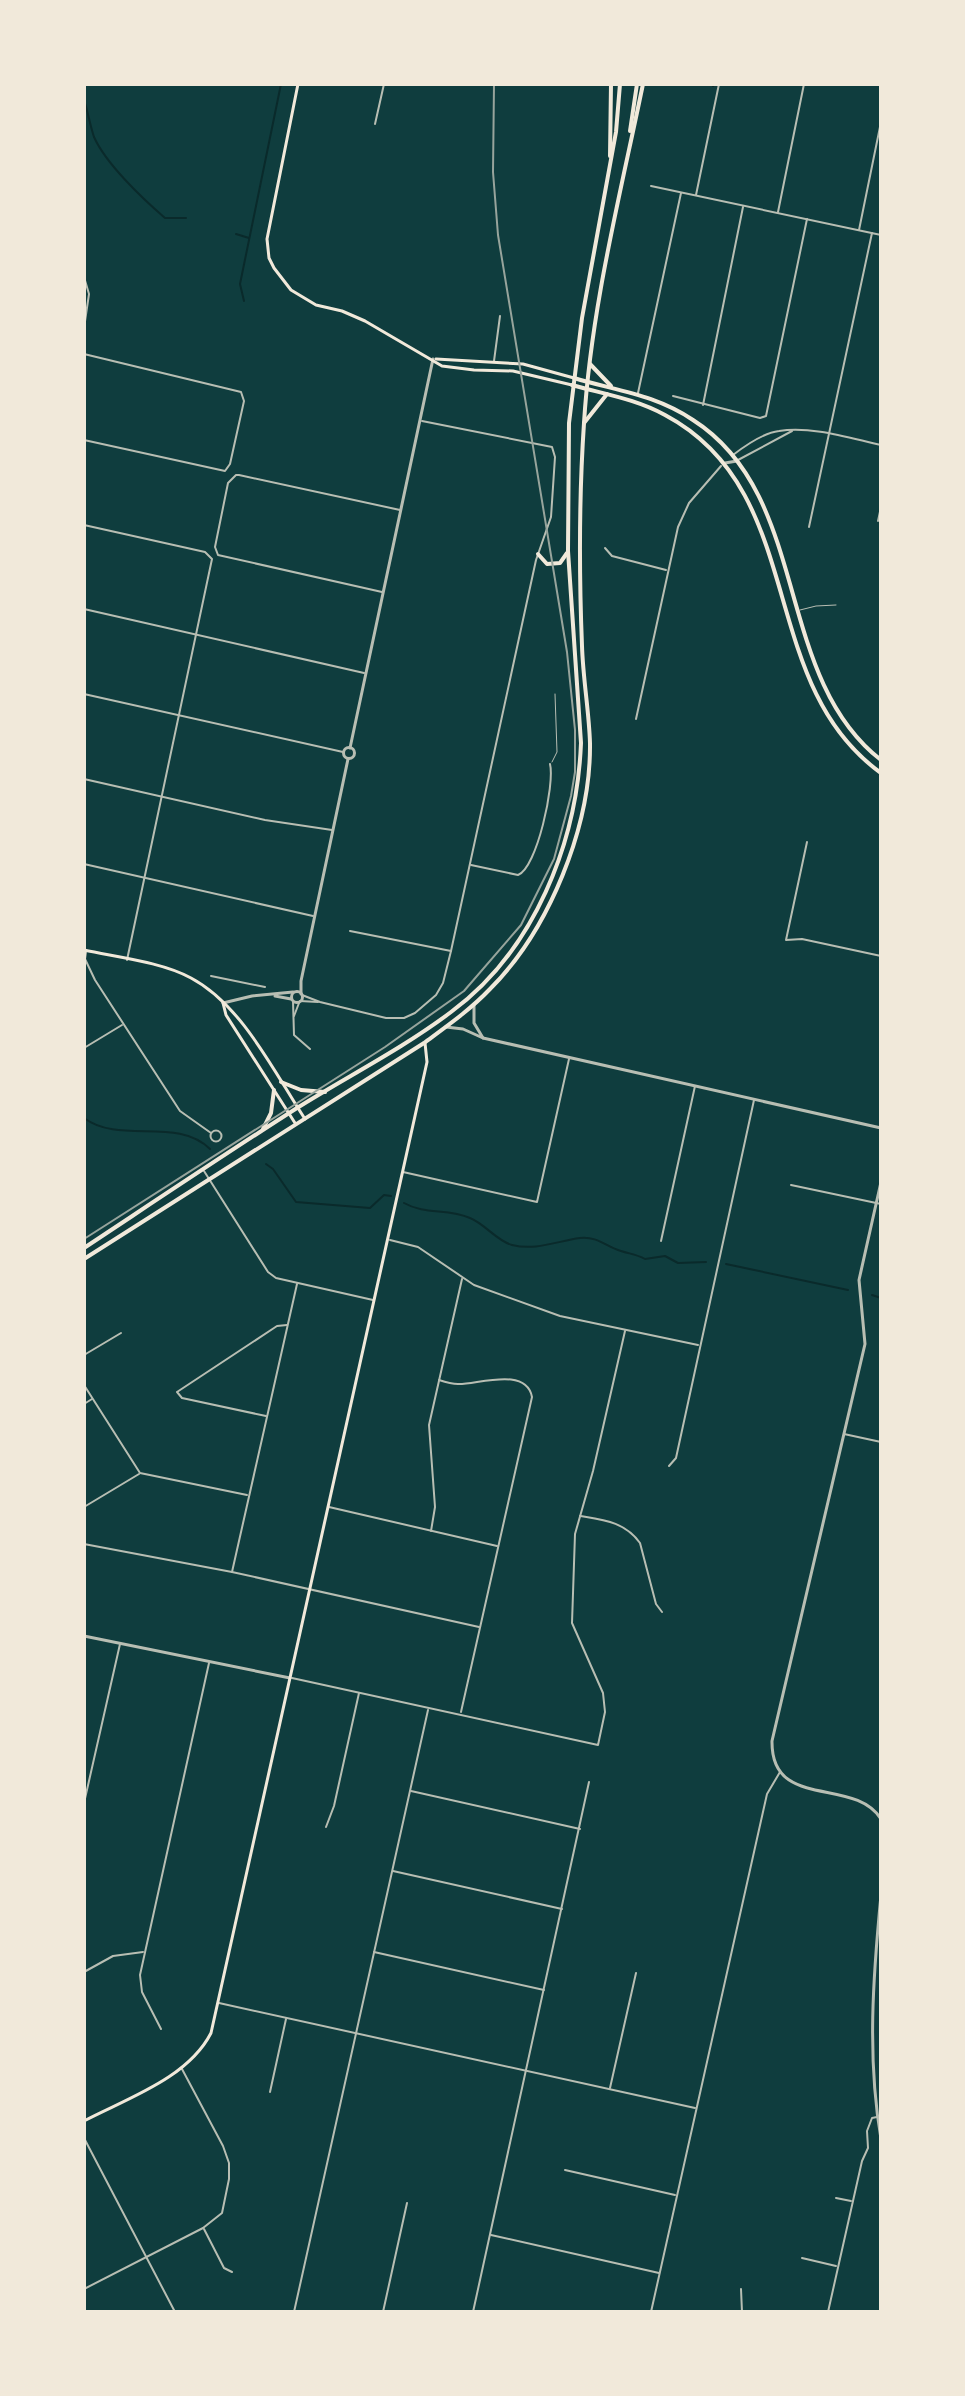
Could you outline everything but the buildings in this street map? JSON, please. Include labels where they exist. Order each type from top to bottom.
[{"type":"main road","points":[[298,84],[267,239],[269,258],[285,285],[303,298],[365,321],[442,366],[513,371],[607,394],[654,409],[700,438],[725,463],[759,524],[815,695],[850,746],[881,773]]},
{"type":"main road","points":[[611,84],[611,166]]},
{"type":"main road","points":[[84,1248],[454,1010],[477,989],[516,943],[551,883],[568,834],[577,789],[581,743],[568,551],[572,385],[611,166],[620,84]]},
{"type":"main road","points":[[84,1259],[446,1027],[475,1004],[509,967],[547,908],[567,864],[582,810],[590,744],[582,648],[580,499],[586,389],[600,294],[640,84]]},
{"type":"main road","points":[[433,359],[523,364],[638,393],[692,419],[737,461],[768,517],[810,654],[833,706],[848,728],[881,760]]},
{"type":"main road","points":[[590,364],[611,386]]},
{"type":"main road","points":[[584,423],[607,394]]},
{"type":"main road","points":[[538,554],[547,564],[560,563],[568,551]]},
{"type":"main road","points":[[85,950],[190,978],[233,1010],[305,1119]]},
{"type":"main road","points":[[223,1003],[226,1015],[296,1125]]},
{"type":"main road","points":[[84,2121],[182,2069],[198,2056],[211,2033],[427,1062],[423,1032]]},
{"type":"main road","points":[[281,1082],[301,1090],[326,1092]]},
{"type":"main road","points":[[261,1132],[271,1113],[274,1090]]},
{"type":"street","points":[[375,124],[384,84]]},
{"type":"street","points":[[696,195],[719,84]]},
{"type":"street","points":[[778,213],[804,84]]},
{"type":"street","points":[[859,230],[881,122]]},
{"type":"street","points":[[651,186],[881,235]]},
{"type":"street","points":[[638,393],[681,192]]},
{"type":"street","points":[[703,405],[744,206]]},
{"type":"street","points":[[673,396],[760,418],[766,416],[807,219]]},
{"type":"street","points":[[809,527],[872,233]]},
{"type":"street","points":[[84,277],[89,299],[84,328]]},
{"type":"street","points":[[494,361],[500,316]]},
{"type":"street","points":[[84,354],[241,392],[244,401],[229,467],[225,471],[84,440]]},
{"type":"street","points":[[348,759],[354,756],[350,748],[433,359]]},
{"type":"street","points":[[271,995],[320,1002],[394,1019],[408,1017],[422,1008],[440,989],[451,951],[538,554],[551,517],[555,457],[552,447],[420,421]]},
{"type":"street","points":[[636,719],[667,570],[684,511],[714,472],[732,455],[765,435],[781,430],[830,434],[881,445]]},
{"type":"street","points":[[725,463],[737,461],[792,431]]},
{"type":"street","points":[[384,592],[221,556],[215,547],[228,483],[239,475],[401,510]]},
{"type":"street","points":[[878,521],[881,507]]},
{"type":"street","points":[[84,525],[205,552],[212,559],[127,960]]},
{"type":"street","points":[[605,548],[612,556],[667,570]]},
{"type":"street","points":[[84,609],[366,674]]},
{"type":"street","points":[[84,694],[343,752],[348,759],[301,981],[302,994],[294,1017]]},
{"type":"street","points":[[343,752],[350,748]]},
{"type":"street","points":[[470,864],[523,874],[532,857],[545,815],[553,774],[550,764]]},
{"type":"street","points":[[84,779],[265,820],[333,831]]},
{"type":"street","points":[[807,842],[786,940],[802,939],[881,956]]},
{"type":"street","points":[[84,864],[315,916]]},
{"type":"street","points":[[350,931],[451,951]]},
{"type":"street","points":[[85,950],[85,959],[95,980],[180,1111],[211,1133]]},
{"type":"street","points":[[211,976],[265,987]]},
{"type":"street","points":[[301,981],[292,1000],[294,1035],[310,1049]]},
{"type":"street","points":[[250,984],[252,996]]},
{"type":"street","points":[[223,1003],[252,996],[294,992],[320,1002]]},
{"type":"street","points":[[475,1004],[474,1023],[483,1038]]},
{"type":"street","points":[[84,1048],[123,1025]]},
{"type":"street","points":[[446,1027],[881,1128]]},
{"type":"street","points":[[403,1172],[537,1202],[569,1058]]},
{"type":"street","points":[[661,1241],[695,1086]]},
{"type":"street","points":[[669,1466],[676,1458],[754,1099]]},
{"type":"street","points":[[203,1169],[268,1272],[276,1278],[297,1284],[374,1301]]},
{"type":"street","points":[[881,1182],[859,1280],[865,1344],[772,1741],[775,1765],[789,1781],[862,1801],[881,1819]]},
{"type":"street","points":[[791,1185],[878,1204]]},
{"type":"street","points":[[388,1240],[414,1245],[474,1285],[560,1316],[699,1345]]},
{"type":"street","points":[[431,1531],[435,1507],[429,1425],[462,1278]]},
{"type":"street","points":[[232,1572],[297,1284]]},
{"type":"street","points":[[266,1416],[182,1398],[177,1392],[277,1326],[288,1326]]},
{"type":"street","points":[[84,1636],[209,1660],[428,1709],[461,1713],[598,1745],[605,1712],[602,1686],[572,1623],[574,1542],[625,1331]]},
{"type":"street","points":[[84,1355],[121,1333]]},
{"type":"street","points":[[439,1380],[457,1384],[501,1378],[525,1385],[531,1391],[461,1713]]},
{"type":"street","points":[[84,1385],[140,1473]]},
{"type":"street","points":[[84,1404],[93,1398]]},
{"type":"street","points":[[844,1434],[881,1442]]},
{"type":"street","points":[[84,1507],[140,1473],[249,1495]]},
{"type":"street","points":[[329,1507],[498,1547]]},
{"type":"street","points":[[579,1515],[615,1522],[634,1534],[640,1543],[656,1604],[662,1612]]},
{"type":"street","points":[[84,1544],[232,1572],[480,1627]]},
{"type":"street","points":[[84,1803],[120,1642]]},
{"type":"street","points":[[161,2029],[142,1992],[140,1975],[209,1660]]},
{"type":"street","points":[[326,1827],[334,1806],[359,1693]]},
{"type":"street","points":[[294,2312],[428,1709]]},
{"type":"street","points":[[651,2312],[767,1794],[780,1772]]},
{"type":"street","points":[[473,2312],[589,1782]]},
{"type":"street","points":[[410,1790],[580,1829]]},
{"type":"street","points":[[392,1871],[562,1909]]},
{"type":"street","points":[[881,1895],[872,2009],[877,2117],[881,2139]]},
{"type":"street","points":[[84,1972],[113,1956],[144,1952]]},
{"type":"street","points":[[373,1952],[544,1990]]},
{"type":"street","points":[[610,2089],[636,1973]]},
{"type":"street","points":[[219,2003],[696,2108]]},
{"type":"street","points":[[270,2092],[286,2018]]},
{"type":"street","points":[[84,2289],[203,2228],[222,2213],[229,2163],[182,2069]]},
{"type":"street","points":[[828,2312],[862,2161],[869,2143],[868,2123],[877,2117]]},
{"type":"street","points":[[84,2138],[175,2312]]},
{"type":"street","points":[[565,2170],[676,2196]]},
{"type":"street","points":[[836,2198],[853,2201]]},
{"type":"street","points":[[383,2312],[407,2203]]},
{"type":"street","points":[[203,2228],[224,2268],[232,2272]]},
{"type":"street","points":[[490,2235],[659,2273]]},
{"type":"street","points":[[802,2258],[838,2266]]},
{"type":"street","points":[[741,2289],[742,2312]]},
{"type":"lane","points":[[797,611],[836,605]]},
{"type":"lane","points":[[550,764],[557,752],[555,694]]},
{"type":"waterway","points":[[244,301],[240,284],[281,84]]},
{"type":"waterway","points":[[84,100],[94,137],[116,169],[165,218],[186,218]]},
{"type":"waterway","points":[[236,234],[249,238]]},
{"type":"waterway","points":[[84,1118],[114,1130],[181,1134],[197,1139],[210,1149]]},
{"type":"waterway","points":[[266,1164],[296,1202],[370,1208],[384,1195],[391,1196]]},
{"type":"waterway","points":[[404,1203],[470,1218],[501,1240],[521,1247],[586,1238],[645,1259],[665,1256],[678,1263],[706,1262]]},
{"type":"waterway","points":[[726,1264],[848,1290]]},
{"type":"waterway","points":[[872,1295],[881,1298]]},
{"type":"railway","points":[[84,1239],[385,1047],[464,991],[521,925],[554,859],[575,772],[575,730],[567,652],[498,235],[493,172],[494,84]]}]
